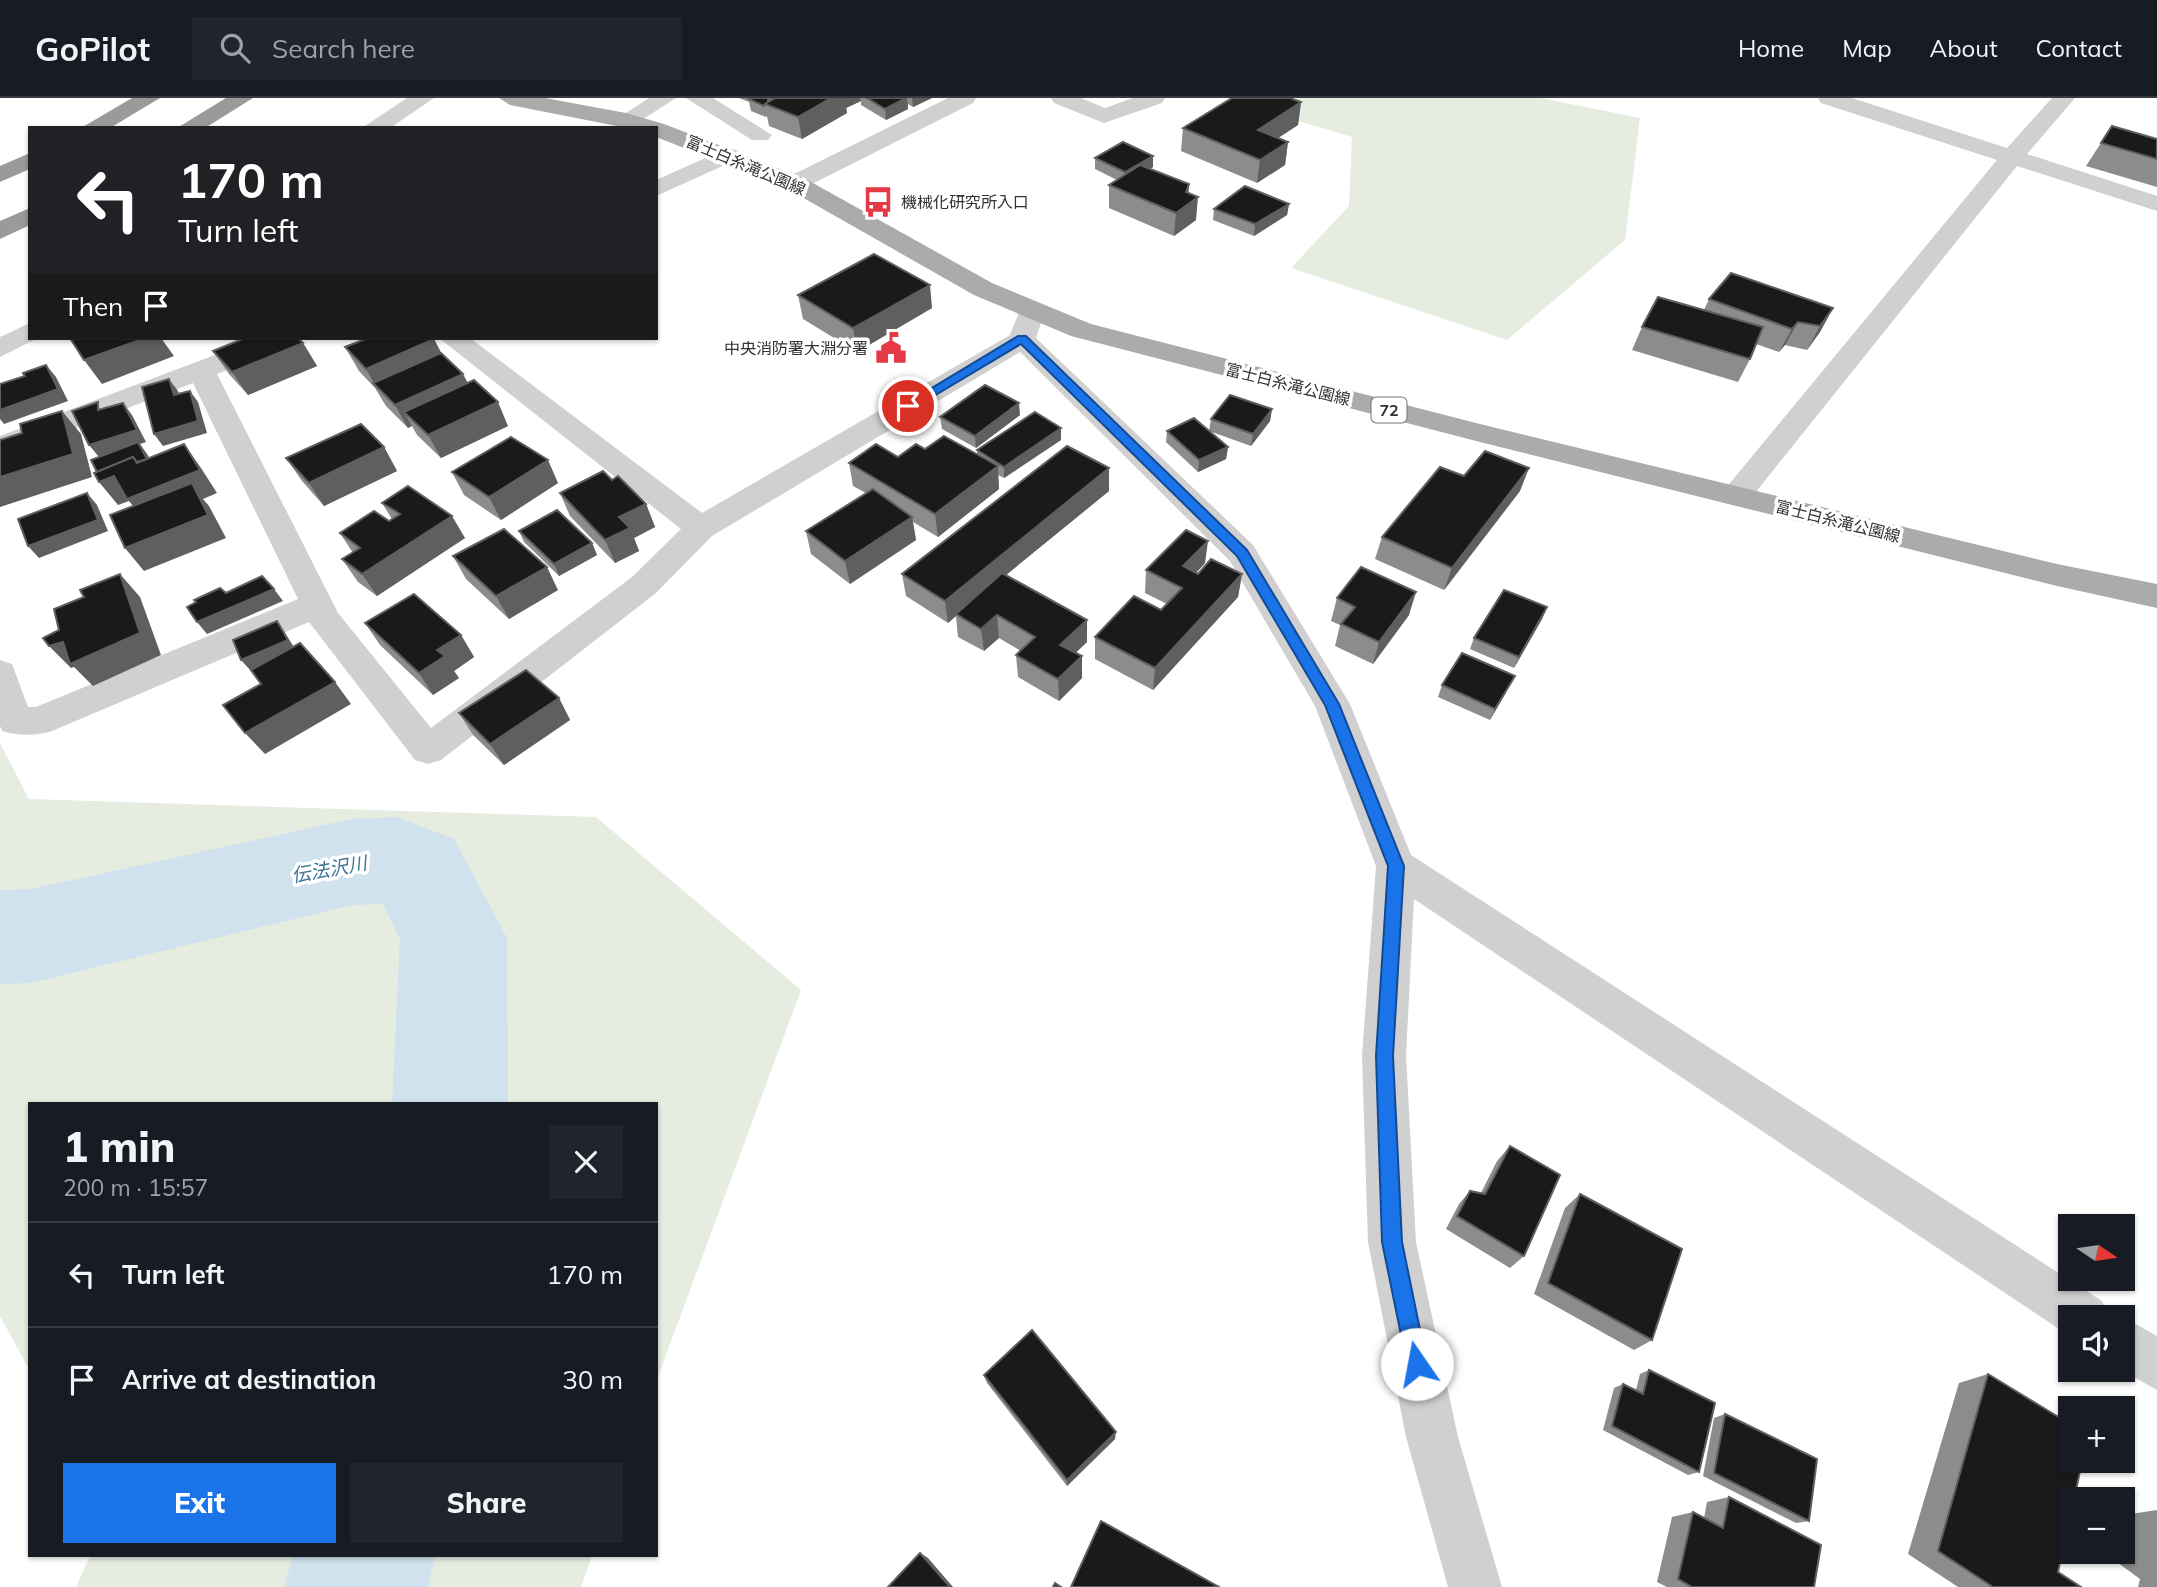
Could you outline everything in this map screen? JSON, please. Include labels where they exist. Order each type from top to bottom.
[{"type":"highway","points":[[96,126],[149,98]]},
{"type":"highway","points":[[192,126],[242,98]]},
{"type":"highway","points":[[0,175],[28,161]]},
{"type":"highway","points":[[1,231],[28,216]]},
{"type":"main road","name":"富士白糸滝公園線","points":[[510,98],[647,126]]},
{"type":"main road","name":"富士白糸滝公園線","points":[[658,129],[795,183],[983,289],[1027,325],[1081,330],[1246,374],[1736,496],[2057,575],[2157,596]]},
{"type":"street","points":[[376,126],[423,98]]},
{"type":"street","points":[[626,120],[665,98]]},
{"type":"street","points":[[697,98],[760,135]]},
{"type":"street","points":[[795,183],[965,98]]},
{"type":"street","points":[[1062,98],[1104,116],[1154,98]]},
{"type":"street","points":[[1829,98],[2157,204]]},
{"type":"street","points":[[1736,496],[2012,157],[2064,98]]},
{"type":"street","points":[[658,189],[728,155]]},
{"type":"street","points":[[201,371],[325,620],[428,750],[644,585],[701,528],[1027,325],[1242,553],[1332,704],[1396,866],[1384,1056],[1392,1242],[1432,1437],[1475,1587]]},
{"type":"street","points":[[0,349],[28,332]]},
{"type":"street","points":[[0,447],[279,340]]},
{"type":"street","points":[[456,340],[701,528]]},
{"type":"street","points":[[0,673],[15,721],[39,721],[317,605]]},
{"type":"street","points":[[1396,866],[2065,1305]]},
{"type":"street","points":[[2135,1350],[2157,1365]]},
{"type":"shaded area","points":[[1303,98],[1541,98],[1640,118],[1625,240],[1507,340],[1291,268],[1349,206],[1352,137],[1252,107]]},
{"type":"shaded area","points":[[0,743],[29,799],[596,817],[801,990],[658,1377],[658,1102],[28,1102],[28,1367],[0,1316]]},
{"type":"shaded area","points":[[90,1557],[592,1557],[581,1587],[76,1587]]},
{"type":"building","points":[[768,98],[768,102],[764,106],[749,99]]},
{"type":"building","points":[[770,98],[831,98],[798,117],[765,104],[773,99]]},
{"type":"building","points":[[867,98],[906,98],[885,109]]},
{"type":"building","points":[[1232,98],[1290,98],[1301,102],[1258,130],[1288,142],[1260,160],[1183,128]]},
{"type":"building","points":[[2112,126],[2157,139],[2157,159],[2101,143]]},
{"type":"building","points":[[1123,142],[1153,156],[1125,172],[1095,158]]},
{"type":"building","points":[[1140,165],[1189,184],[1186,192],[1198,197],[1176,213],[1109,185]]},
{"type":"building","points":[[1245,186],[1289,204],[1255,224],[1214,209]]},
{"type":"building","points":[[874,254],[930,285],[853,328],[798,295]]},
{"type":"building","points":[[1731,273],[1833,308],[1820,326],[1798,322],[1792,329],[1709,299]]},
{"type":"building","points":[[1658,297],[1763,327],[1750,359],[1642,327]]},
{"type":"building","points":[[71,340],[139,340],[84,360]]},
{"type":"building","points":[[240,340],[300,340],[303,343],[232,372],[213,351]]},
{"type":"building","points":[[363,340],[432,340],[366,369],[345,347]]},
{"type":"building","points":[[441,353],[463,374],[395,405],[373,383]]},
{"type":"building","points":[[46,365],[58,389],[0,410],[0,384],[25,376],[23,373]]},
{"type":"building","points":[[169,379],[174,395],[190,391],[198,421],[154,434],[142,387]]},
{"type":"building","points":[[474,380],[498,402],[428,435],[404,412]]},
{"type":"building","points":[[985,385],[1019,403],[975,436],[940,417]]},
{"type":"building","points":[[1230,395],[1272,409],[1253,434],[1211,419]]},
{"type":"building","points":[[98,402],[98,410],[123,403],[137,430],[89,445],[72,411]]},
{"type":"building","points":[[62,411],[73,454],[0,477],[0,440],[22,433],[20,424]]},
{"type":"building","points":[[1035,412],[1061,428],[1004,467],[977,450]]},
{"type":"building","points":[[1194,418],[1228,447],[1199,460],[1167,431]]},
{"type":"building","points":[[361,424],[384,447],[309,483],[286,458]]},
{"type":"building","points":[[944,436],[998,466],[935,514],[849,463],[876,444],[898,457],[916,444],[925,449]]},
{"type":"building","points":[[511,437],[548,460],[489,497],[452,472]]},
{"type":"building","points":[[138,442],[147,459],[137,462],[133,457],[97,472],[91,460]]},
{"type":"building","points":[[184,444],[200,470],[127,499],[114,476],[99,482],[94,473],[133,457],[137,463]]},
{"type":"building","points":[[1067,446],[1109,468],[945,601],[902,574]]},
{"type":"building","points":[[1485,451],[1529,468],[1452,568],[1382,537],[1440,467],[1464,476]]},
{"type":"building","points":[[603,471],[612,480],[618,476],[646,504],[619,517],[630,528],[605,540],[560,493]]},
{"type":"building","points":[[192,483],[208,515],[125,548],[110,515]]},
{"type":"building","points":[[408,486],[452,516],[362,574],[342,559],[360,548],[340,533],[374,511],[389,521],[400,514],[382,503]]},
{"type":"building","points":[[873,489],[912,517],[845,561],[806,531]]},
{"type":"building","points":[[87,493],[98,520],[28,546],[18,519]]},
{"type":"building","points":[[557,510],[592,543],[554,564],[519,531]]},
{"type":"building","points":[[504,529],[547,567],[496,596],[453,556]]},
{"type":"building","points":[[1186,530],[1208,541],[1183,566],[1198,574],[1211,559],[1242,574],[1155,668],[1095,637],[1134,596],[1161,610],[1182,588],[1146,570]]},
{"type":"building","points":[[1361,567],[1416,592],[1379,642],[1341,624],[1355,607],[1337,598]]},
{"type":"building","points":[[1002,573],[1087,620],[1060,645],[1082,656],[1058,679],[1016,655],[1035,637],[997,615],[981,629],[956,614]]},
{"type":"building","points":[[120,574],[140,633],[70,664],[63,642],[49,646],[43,638],[59,630],[54,609],[84,597],[80,590]]},
{"type":"building","points":[[262,576],[274,589],[197,622],[187,607],[196,602],[194,600],[220,588],[226,593]]},
{"type":"building","points":[[1504,590],[1547,607],[1519,657],[1474,638]]},
{"type":"building","points":[[414,594],[461,635],[437,650],[445,656],[419,673],[365,623]]},
{"type":"building","points":[[277,621],[288,640],[241,660],[233,640]]},
{"type":"building","points":[[300,643],[335,682],[245,733],[223,705],[261,684],[251,670]]},
{"type":"building","points":[[1462,653],[1515,676],[1495,709],[1442,685]]},
{"type":"building","points":[[526,670],[559,698],[490,744],[459,713]]},
{"type":"building","points":[[1510,1146],[1560,1175],[1524,1256],[1457,1216],[1470,1191],[1485,1194]]},
{"type":"building","points":[[1580,1194],[1682,1249],[1652,1340],[1548,1283]]},
{"type":"building","points":[[1032,1330],[1116,1432],[1067,1480],[984,1375]]},
{"type":"building","points":[[1649,1370],[1715,1403],[1699,1472],[1612,1426],[1623,1384],[1643,1394]]},
{"type":"building","points":[[1988,1374],[2058,1417],[2058,1473],[2080,1473],[2077,1487],[2058,1487],[2058,1572],[2081,1587],[1993,1587],[1938,1551]]},
{"type":"building","points":[[1725,1414],[1817,1459],[1809,1521],[1714,1473]]},
{"type":"building","points":[[1729,1497],[1821,1545],[1814,1587],[1692,1587],[1678,1579],[1693,1512],[1723,1528]]},
{"type":"building","points":[[1101,1521],[1219,1587],[1071,1587]]},
{"type":"building","points":[[920,1553],[950,1587],[888,1587]]},
{"type":"waterway","name":"伝法沢川","points":[[0,937],[31,936],[352,862],[397,860],[418,870],[454,938],[450,1102]]},
{"type":"waterway","name":"伝法沢川","points":[[356,1587],[364,1557]]},
{"type":"place","name":"機械化研究所入口","points":[[878,202]]},
{"type":"place","name":"中央消防署大淵分署","points":[[891,348]]},
{"type":"route","points":[[908,406],[1022,338],[1242,553],[1332,704],[1396,866],[1384,1056],[1392,1242],[1417,1364]]}]
